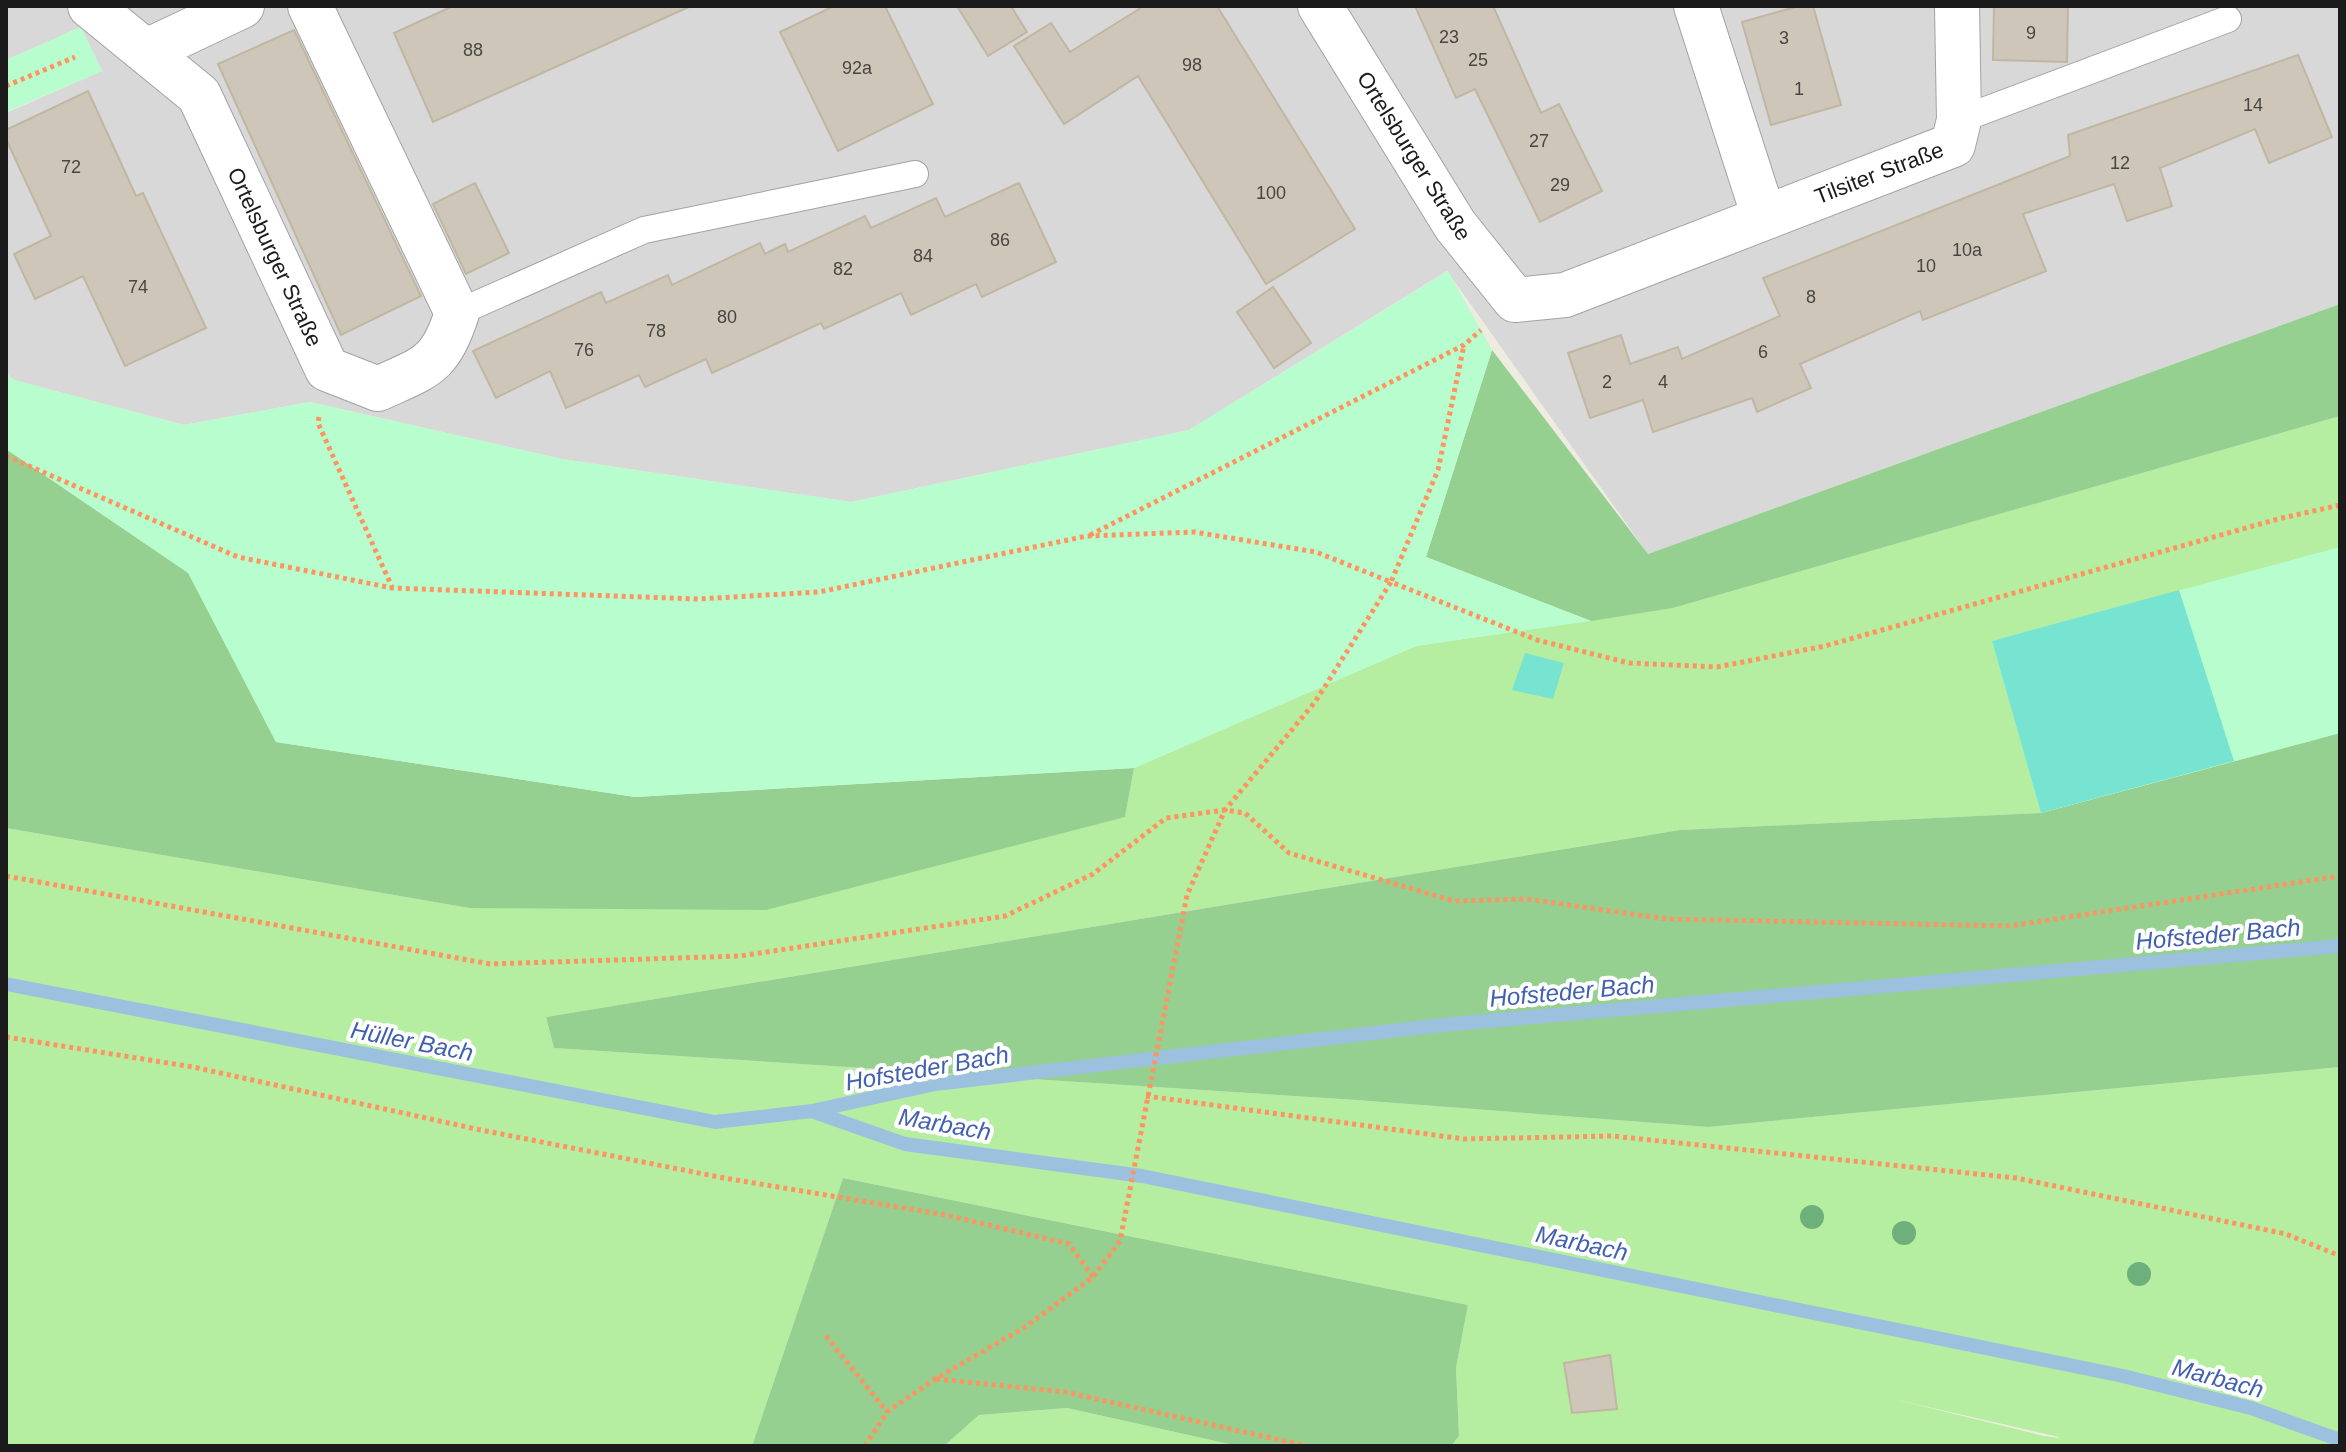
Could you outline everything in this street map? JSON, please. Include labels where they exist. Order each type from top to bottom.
[{"type":"street","name":"Ortelsburger Straße","points":[[90,6],[199,95],[327,369],[378,389],[431,364],[450,335],[457,313]]},
{"type":"street","points":[[147,51],[242,6]]},
{"type":"street","points":[[310,6],[457,313]]},
{"type":"street","name":"Ortelsburger Straße","points":[[1320,6],[1455,225],[1515,300]]},
{"type":"street","points":[[1696,6],[1764,217]]},
{"type":"street","name":"Tilsiter Straße","points":[[1515,300],[1565,295],[1953,145],[1959,120],[1957,6]]},
{"type":"lane","points":[[1959,120],[2228,19]]},
{"type":"lane","points":[[457,313],[644,230],[915,174]]},
{"type":"path","points":[[6,86],[68,58],[147,51]]},
{"type":"path","points":[[865,1446],[887,1412],[935,1379],[1025,1327],[1093,1277],[1120,1241],[1187,895],[1225,810],[1315,702],[1391,582],[1438,470],[1464,345],[1087,536]]},
{"type":"path","points":[[327,369],[318,423],[392,588]]},
{"type":"path","points":[[6,456],[238,557],[392,588],[698,599],[819,592],[1087,536],[1194,532],[1316,552],[1537,640],[1629,663],[1717,667],[1825,646],[2278,519],[2340,505]]},
{"type":"path","points":[[6,876],[490,964],[740,956],[1005,916],[1093,874],[1166,818],[1225,810],[1245,813],[1289,853],[1454,901],[1527,899],[1667,919],[2009,926],[2340,876]]},
{"type":"path","points":[[6,1037],[193,1067],[677,1169],[946,1215],[1069,1244],[1093,1277]]},
{"type":"path","points":[[1146,1096],[1464,1139],[1612,1136],[2016,1178],[2286,1234],[2340,1256]]},
{"type":"path","points":[[826,1336],[887,1412]]},
{"type":"path","points":[[935,1379],[1065,1392],[1307,1446]]},
{"type":"shaded area","points":[[6,6],[2340,6],[2340,304],[1648,554],[1447,271],[1189,430],[851,502],[562,459],[310,402],[184,425],[14,380],[6,373],[6,113],[102,71],[81,27],[6,60]]},
{"type":"shaded area","points":[[2179,590],[2234,761],[2041,813],[1992,641]]},
{"type":"shaded area","points":[[1525,653],[1564,663],[1553,699],[1512,690]]},
{"type":"green space","points":[[81,27],[102,71],[6,112],[6,60]]},
{"type":"green space","points":[[1448,271],[1492,350],[1426,557],[1591,621],[1416,646],[1134,768],[635,797],[276,742],[188,573],[6,449],[6,373],[14,380],[184,425],[310,402],[562,459],[851,502],[1189,430]]},
{"type":"green space","points":[[2340,304],[2340,416],[1673,608],[1591,621],[1426,557],[1492,350],[1648,554]]},
{"type":"green space","points":[[2340,416],[2340,733],[2041,813],[1680,830],[546,1017],[554,1048],[1356,1100],[1708,1127],[2340,1067],[2340,1446],[1451,1446],[1459,1436],[1456,1368],[1468,1305],[843,1178],[752,1446],[6,1446],[6,828],[469,908],[1125,817],[1134,768],[1416,646],[1673,608]],"holes":[[[1889,1398],[2059,1437],[2044,1436]]]},
{"type":"green space","points":[[6,449],[189,573],[276,742],[635,797],[1134,768],[1125,817],[766,910],[469,908],[6,828]]},
{"type":"green space","points":[[2340,547],[2340,733],[2041,813],[1992,641]]},
{"type":"green space","points":[[2340,733],[2340,1067],[1708,1127],[1356,1100],[554,1048],[546,1017],[1680,830],[2041,813]]},
{"type":"green space","points":[[843,1178],[1468,1305],[1456,1368],[1459,1436],[1451,1446],[1238,1446],[1067,1408],[979,1415],[944,1446],[752,1446]]},
{"type":"green space","points":[[1067,1408],[1238,1446],[944,1446],[979,1415]]},
{"type":"building","points":[[453,6],[691,6],[433,122],[394,33]]},
{"type":"building","points":[[834,6],[885,6],[933,104],[838,151],[780,32]]},
{"type":"building","points":[[957,6],[1011,6],[1027,32],[988,56]]},
{"type":"building","points":[[1144,6],[1217,6],[1355,229],[1266,284],[1138,76],[1064,124],[1014,46],[1051,23],[1070,52]]},
{"type":"building","points":[[1415,6],[1493,6],[1541,113],[1559,104],[1602,191],[1540,222],[1475,89],[1456,98]]},
{"type":"building","points":[[1799,6],[1813,6],[1841,105],[1771,125],[1742,22]]},
{"type":"building","points":[[1994,6],[2068,6],[2067,62],[1993,60]]},
{"type":"building","points":[[294,30],[421,296],[341,335],[218,64]]},
{"type":"building","points":[[2298,55],[2332,137],[2269,163],[2255,129],[2160,168],[2172,206],[2127,221],[2114,184],[2023,214],[2046,271],[1923,320],[1920,311],[1800,364],[1811,388],[1757,412],[1752,398],[1653,432],[1643,400],[1590,418],[1568,353],[1621,335],[1630,364],[1678,347],[1682,359],[1780,316],[1763,278],[2070,156],[2068,135]]},
{"type":"building","points":[[88,91],[136,196],[143,193],[206,328],[125,366],[83,276],[35,299],[14,254],[51,236],[6,139],[6,130]]},
{"type":"building","points":[[475,183],[509,253],[466,274],[433,204]]},
{"type":"building","points":[[1019,183],[1056,262],[982,297],[976,284],[911,315],[901,293],[824,329],[821,323],[712,373],[706,359],[645,387],[639,375],[566,408],[550,371],[496,398],[473,351],[601,292],[606,303],[668,275],[672,285],[760,243],[765,254],[785,244],[788,252],[865,216],[871,228],[936,198],[945,217]]},
{"type":"building","points":[[1273,287],[1311,343],[1274,368],[1237,312]]},
{"type":"building","points":[[1610,1355],[1617,1409],[1572,1413],[1564,1363]]},
{"type":"waterway","name":"Hofsteder Bach","points":[[6,984],[715,1122],[812,1111],[935,1084],[1442,1025],[2340,946]]},
{"type":"waterway","name":"Marbach","points":[[814,1112],[905,1144],[1142,1176],[2123,1376],[2251,1408],[2340,1440]]},
{"type":"water label","name":"Hüller Bach","points":[[412,1041]]}]
